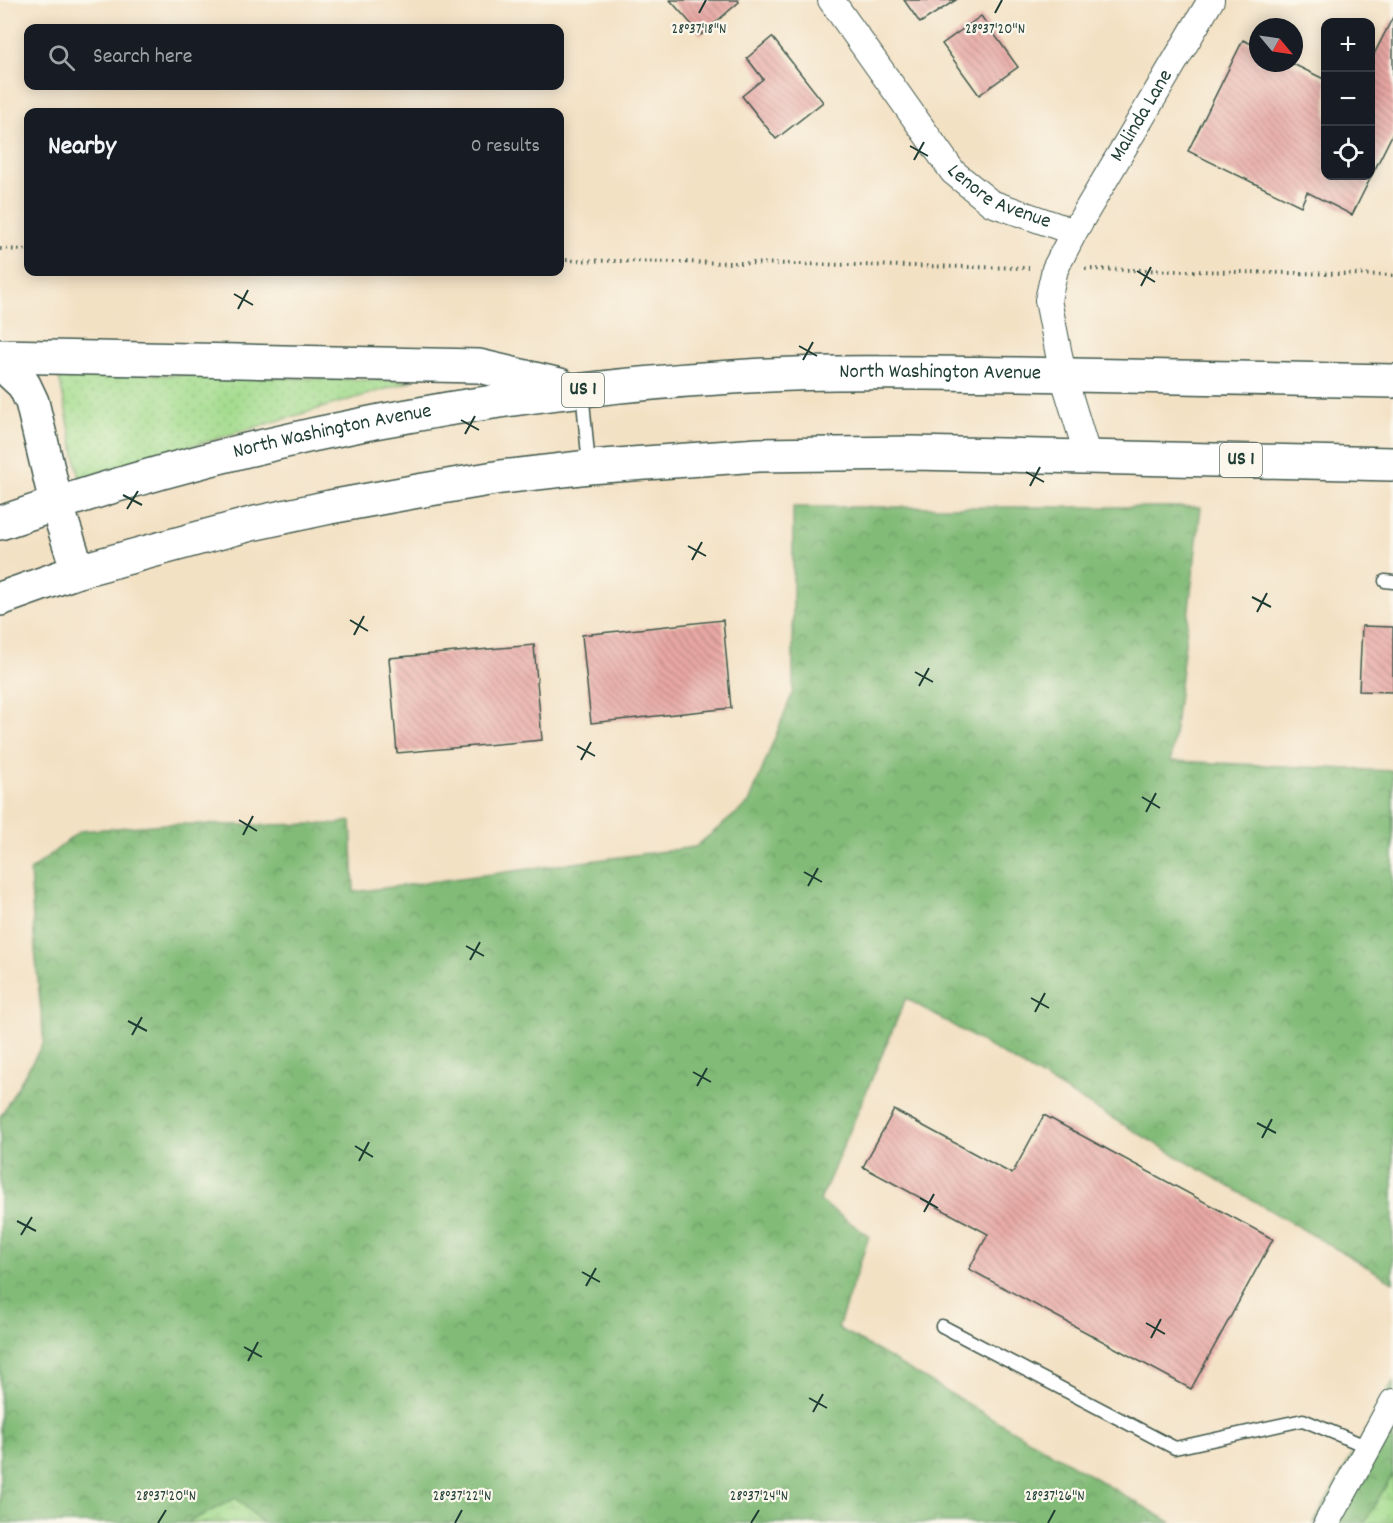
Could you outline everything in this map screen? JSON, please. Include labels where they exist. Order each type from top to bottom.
[{"type":"main road","points":[[0,356],[479,366],[582,390]]},
{"type":"main road","points":[[0,366],[8,370],[24,385],[32,402],[56,503],[78,571]]},
{"type":"main road","name":"North Washington Avenue","points":[[0,523],[56,503],[165,471],[319,432],[582,390],[664,382],[812,373],[903,372],[1393,381]]},
{"type":"main road","name":"US 1","points":[[0,599],[78,571],[251,524],[330,507],[501,477],[589,467],[769,455],[913,453],[1393,464]]},
{"type":"street","name":"Lenore Avenue","points":[[831,0],[953,172],[992,202],[1074,232]]},
{"type":"street","name":"Malinda Lane","points":[[1088,457],[1063,375],[1048,300],[1055,269],[1074,232],[1211,0]]},
{"type":"street","points":[[1327,1523],[1393,1402]]},
{"type":"lane","points":[[582,390],[589,467]]},
{"type":"lane","points":[[942,1326],[1175,1448],[1303,1420],[1368,1447]]},
{"type":"path","points":[[0,249],[24,250]]},
{"type":"path","points":[[564,260],[1393,275]]},
{"type":"green space","points":[[58,372],[413,381],[80,479]]},
{"type":"green space","points":[[793,507],[1201,507],[1171,761],[1393,771],[1393,1282],[906,998],[820,1201],[869,1236],[838,1328],[1172,1523],[262,1523],[236,1498],[187,1523],[0,1523],[0,1117],[44,1042],[30,871],[80,831],[166,824],[336,824],[351,821],[354,892],[695,847],[749,803],[793,692]]},
{"type":"green space","points":[[1393,1382],[1393,1474],[1364,1523],[1314,1523]]},
{"type":"green space","points":[[1393,1474],[1393,1523],[1364,1523]]},
{"type":"green space","points":[[236,1498],[262,1523],[187,1523]]},
{"type":"building","points":[[670,0],[738,0],[739,2],[701,35]]},
{"type":"building","points":[[904,0],[956,0],[920,23]]},
{"type":"building","points":[[981,16],[1018,67],[979,95],[942,44]]},
{"type":"building","points":[[1393,17],[1393,133],[1375,169],[1375,72],[1375,52]]},
{"type":"building","points":[[772,37],[823,102],[776,139],[742,96],[763,79],[747,58]]},
{"type":"building","points":[[1243,40],[1249,43],[1249,72],[1303,72],[1303,69],[1321,78],[1321,180],[1370,180],[1352,215],[1307,192],[1301,206],[1188,151]]},
{"type":"building","points":[[723,620],[731,708],[591,723],[582,635]]},
{"type":"building","points":[[1362,626],[1393,627],[1393,692],[1359,691]]},
{"type":"building","points":[[534,645],[542,740],[397,753],[389,658]]},
{"type":"building","points":[[894,1110],[1012,1174],[1044,1115],[1273,1239],[1191,1389],[969,1269],[988,1234],[863,1167]]}]
